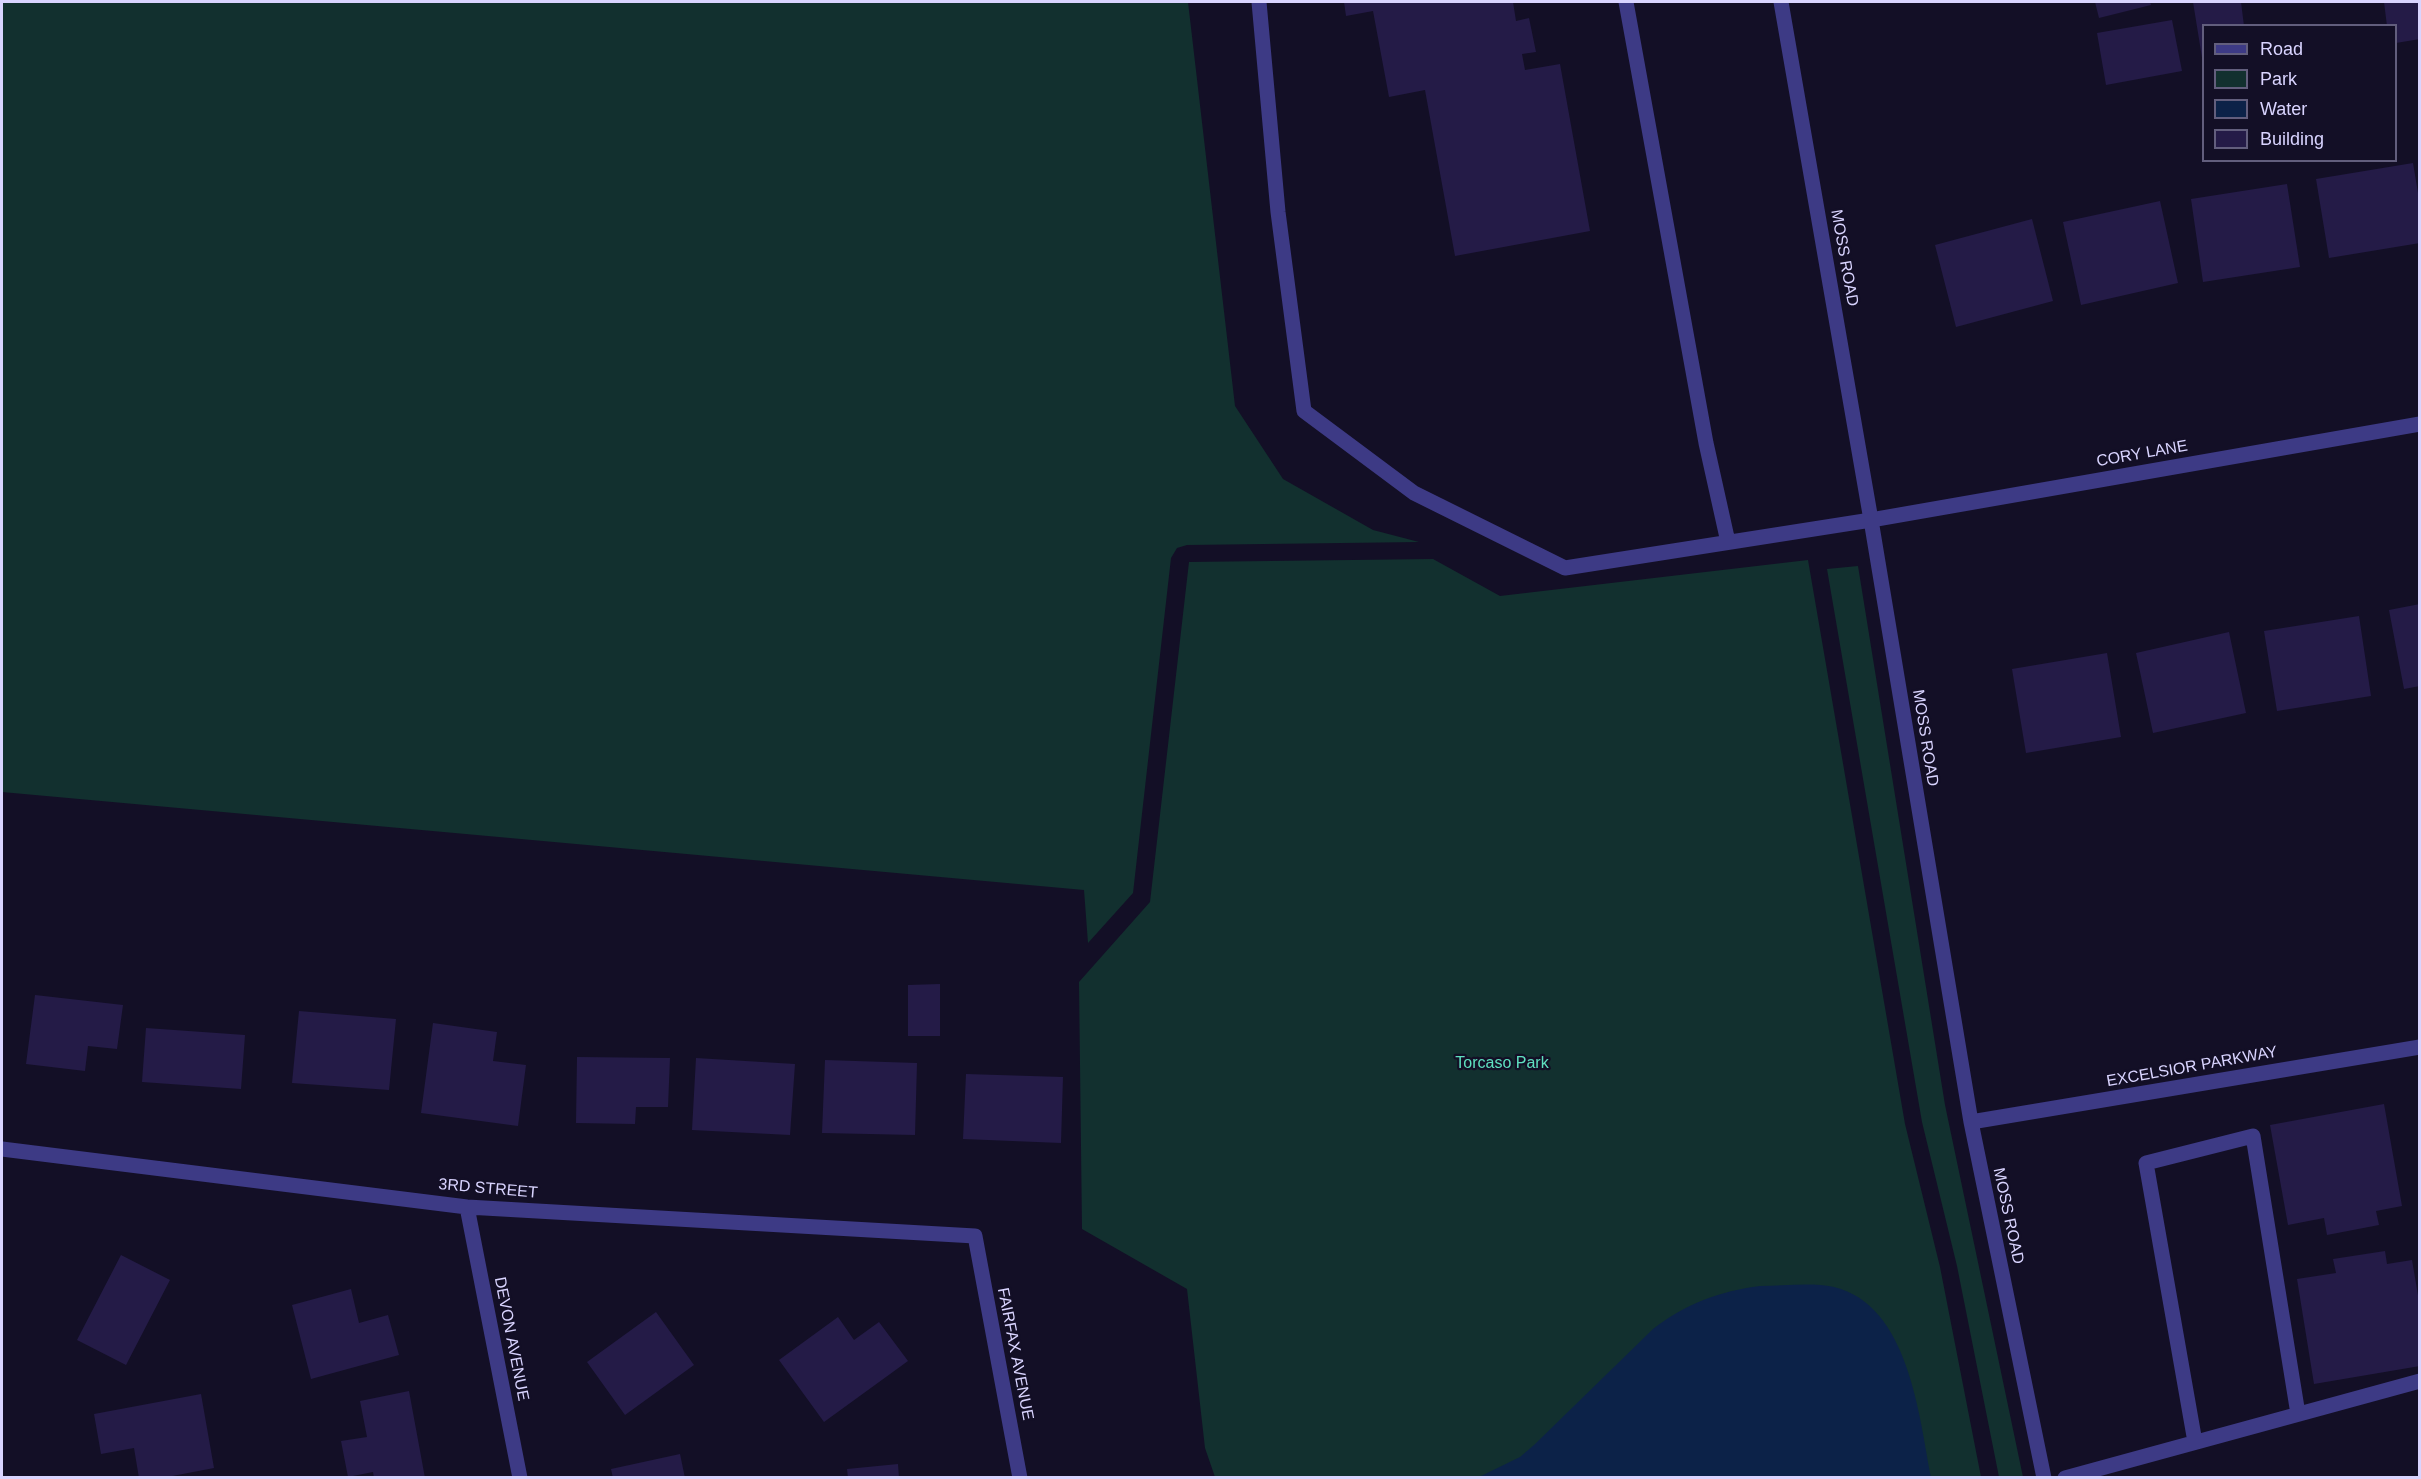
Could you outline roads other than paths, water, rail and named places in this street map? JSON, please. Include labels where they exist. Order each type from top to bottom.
[{"type":"street","name":"CORY LANE","points":[[1259,2],[1278,212],[1304,411],[1414,494],[1565,568],[1871,520],[2420,424]]},
{"type":"street","points":[[1626,2],[1706,443],[1728,542]]},
{"type":"street","name":"MOSS ROAD","points":[[1781,2],[1871,520],[1971,1122],[2044,1478]]},
{"type":"street","name":"EXCELSIOR PARKWAY","points":[[1971,1122],[2420,1047]]},
{"type":"street","points":[[2195,1442],[2146,1163],[2253,1136],[2298,1414]]},
{"type":"street","name":"3RD STREET","points":[[2,1149],[467,1207],[975,1236]]},
{"type":"street","name":"DEVON AVENUE","points":[[467,1207],[520,1478]]},
{"type":"street","name":"FAIRFAX AVENUE","points":[[975,1236],[1020,1478]]},
{"type":"street","points":[[2066,1478],[2420,1381]]},
{"type":"water","points":[[1807,1284],[1834,1287],[1859,1298],[1879,1316],[1894,1339],[1906,1366],[1915,1395],[1931,1477],[1479,1477],[1520,1457],[1665,1320],[1717,1295],[1760,1286]]},
{"type":"park label","name":"Torcaso Park","points":[[1502,1064]]}]
